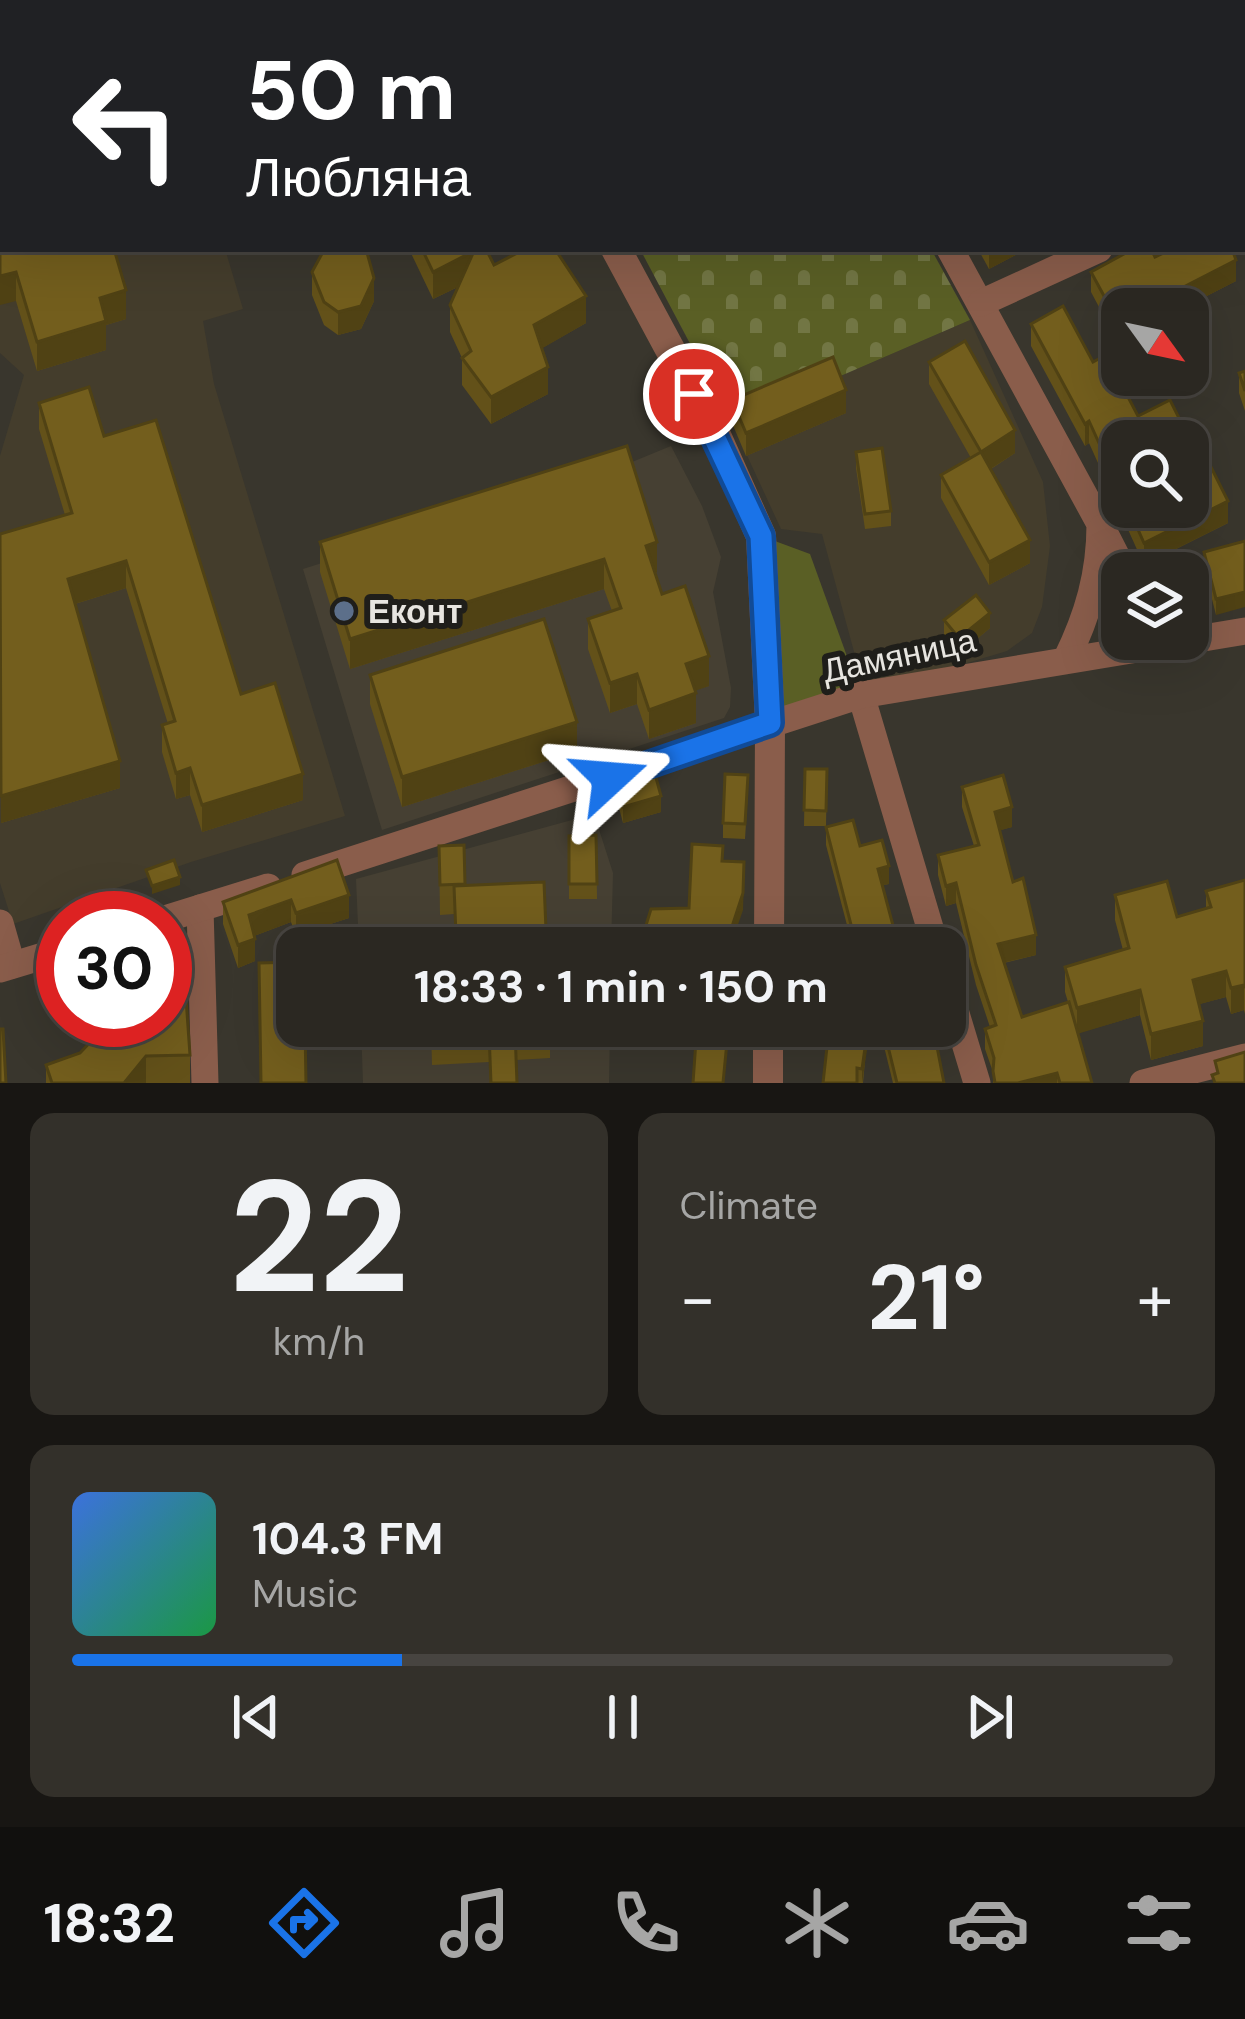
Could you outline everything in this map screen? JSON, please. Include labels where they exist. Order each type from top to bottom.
[{"type":"street","points":[[618,252],[714,430],[761,536],[770,723],[769,927]]},
{"type":"street","points":[[952,252],[1114,552]]},
{"type":"street","points":[[981,303],[1092,252]]},
{"type":"street","points":[[1066,660],[1092,599],[1100,565],[1100,524]]},
{"type":"street","name":"Дамяница","points":[[1209,636],[1245,631]]},
{"type":"street","name":"Дамяница","points":[[192,911],[861,695],[1101,653]]},
{"type":"street","points":[[861,695],[930,927]]},
{"type":"street","points":[[200,908],[205,1083]]},
{"type":"street","points":[[0,922],[6,967],[36,958]]},
{"type":"street","points":[[768,1047],[768,1083]]},
{"type":"street","points":[[965,1047],[976,1083]]},
{"type":"street","points":[[1143,1083],[1245,1057]]},
{"type":"shaded area","points":[[0,252],[226,252],[243,309],[203,321],[214,384],[345,816],[108,891],[36,891],[36,916],[13,924],[0,883],[0,456],[24,375],[0,353]]},
{"type":"shaded area","points":[[970,320],[1043,482],[1050,546],[1042,607],[1032,633],[1007,651],[920,677],[862,681],[822,534],[781,529],[732,423]]},
{"type":"shaded area","points":[[671,446],[702,506],[721,557],[713,592],[731,688],[724,718],[382,830],[303,569],[598,476]]},
{"type":"shaded area","points":[[594,814],[613,873],[612,927],[358,927],[356,879]]},
{"type":"shaded area","points":[[362,1047],[610,1047],[609,1083],[363,1083]]},
{"type":"green space","points":[[642,252],[933,252],[970,320],[732,423]]},
{"type":"green space","points":[[761,536],[810,554],[861,695],[770,723]]},
{"type":"building","points":[[0,252],[115,252],[126,290],[100,298],[106,321],[37,342],[16,272],[0,276]]},
{"type":"building","points":[[323,252],[367,252],[374,278],[361,306],[338,312],[324,302],[312,272]]},
{"type":"building","points":[[423,252],[472,252],[433,272]]},
{"type":"building","points":[[474,252],[488,252],[494,265],[519,252],[557,252],[586,296],[534,325],[548,367],[491,397],[462,358],[471,351],[450,305]]},
{"type":"building","points":[[1128,252],[1152,252],[1155,257],[1166,252],[1233,252],[1236,260],[1182,288],[1101,290],[1091,272]]},
{"type":"building","points":[[1063,306],[1093,362],[1101,358],[1101,396],[1128,396],[1138,416],[1170,400],[1180,420],[1101,420],[1101,448],[1031,324]]},
{"type":"building","points":[[965,341],[1015,430],[981,452],[929,362]]},
{"type":"building","points":[[833,357],[846,390],[746,433],[732,400]]},
{"type":"building","points":[[89,387],[104,436],[156,420],[241,694],[275,683],[303,774],[202,805],[190,768],[176,773],[162,725],[175,721],[126,561],[68,579],[120,761],[1,796],[0,534],[72,513],[39,403]]},
{"type":"building","points":[[627,446],[657,542],[646,546],[662,594],[685,586],[709,656],[686,664],[696,693],[649,710],[637,674],[610,683],[588,619],[621,608],[604,559],[350,639],[320,542]]},
{"type":"building","points":[[882,448],[891,511],[865,514],[856,452]]},
{"type":"building","points":[[981,452],[1030,540],[989,562],[941,475]]},
{"type":"building","points":[[1209,463],[1228,501],[1209,510]]},
{"type":"building","points":[[1137,528],[1174,528],[1144,543]]},
{"type":"building","points":[[1245,541],[1245,592],[1216,599],[1209,552],[1204,552]]},
{"type":"building","points":[[976,595],[990,613],[959,638],[944,620]]},
{"type":"building","points":[[544,619],[577,722],[402,777],[370,675]]},
{"type":"building","points":[[805,769],[827,769],[826,811],[804,810]]},
{"type":"building","points":[[655,774],[661,796],[623,807],[617,785]]},
{"type":"building","points":[[725,774],[748,775],[745,824],[723,823]]},
{"type":"building","points":[[1003,775],[1012,807],[995,812],[1013,882],[1023,878],[1036,935],[998,944],[1022,1017],[1069,1002],[1092,1083],[1060,1083],[1057,1073],[1018,1083],[995,1083],[985,1029],[996,1025],[956,883],[946,886],[938,855],[979,845],[962,787]]},
{"type":"building","points":[[853,820],[860,846],[882,840],[889,866],[878,869],[893,927],[852,927],[826,827]]},
{"type":"building","points":[[596,835],[597,884],[569,884],[569,836]]},
{"type":"building","points":[[692,844],[723,846],[722,861],[744,862],[743,893],[732,927],[645,927],[651,909],[689,908]]},
{"type":"building","points":[[464,845],[465,884],[440,885],[439,846]]},
{"type":"building","points":[[174,860],[180,877],[152,886],[146,870]]},
{"type":"building","points":[[337,860],[349,895],[296,913],[291,900],[249,915],[255,939],[238,945],[223,902]]},
{"type":"building","points":[[1245,880],[1245,988],[1231,988],[1226,971],[1193,980],[1203,1021],[1151,1034],[1140,990],[1077,1008],[1065,967],[1129,948],[1115,895],[1167,881],[1177,917],[1211,907],[1206,891]]},
{"type":"building","points":[[544,882],[546,927],[456,927],[454,886]]},
{"type":"building","points":[[259,963],[276,963],[276,1047],[305,1047],[306,1083],[261,1083]]},
{"type":"building","points":[[3,1029],[6,1083],[0,1083]]},
{"type":"building","points":[[86,1047],[189,1047],[190,1055],[146,1056],[124,1083],[52,1083],[46,1065]]},
{"type":"building","points":[[490,1047],[516,1047],[517,1083],[491,1083]]},
{"type":"building","points":[[696,1047],[727,1047],[723,1083],[693,1083]]},
{"type":"building","points":[[827,1047],[865,1047],[857,1083],[823,1083]]},
{"type":"building","points":[[888,1047],[937,1047],[944,1083],[897,1083]]},
{"type":"building","points":[[1245,1052],[1245,1083],[1215,1083],[1215,1061]]},
{"type":"place","name":"Еконт","points":[[344,611]]},
{"type":"route","points":[[610,778],[770,723],[761,536],[694,394]]}]
